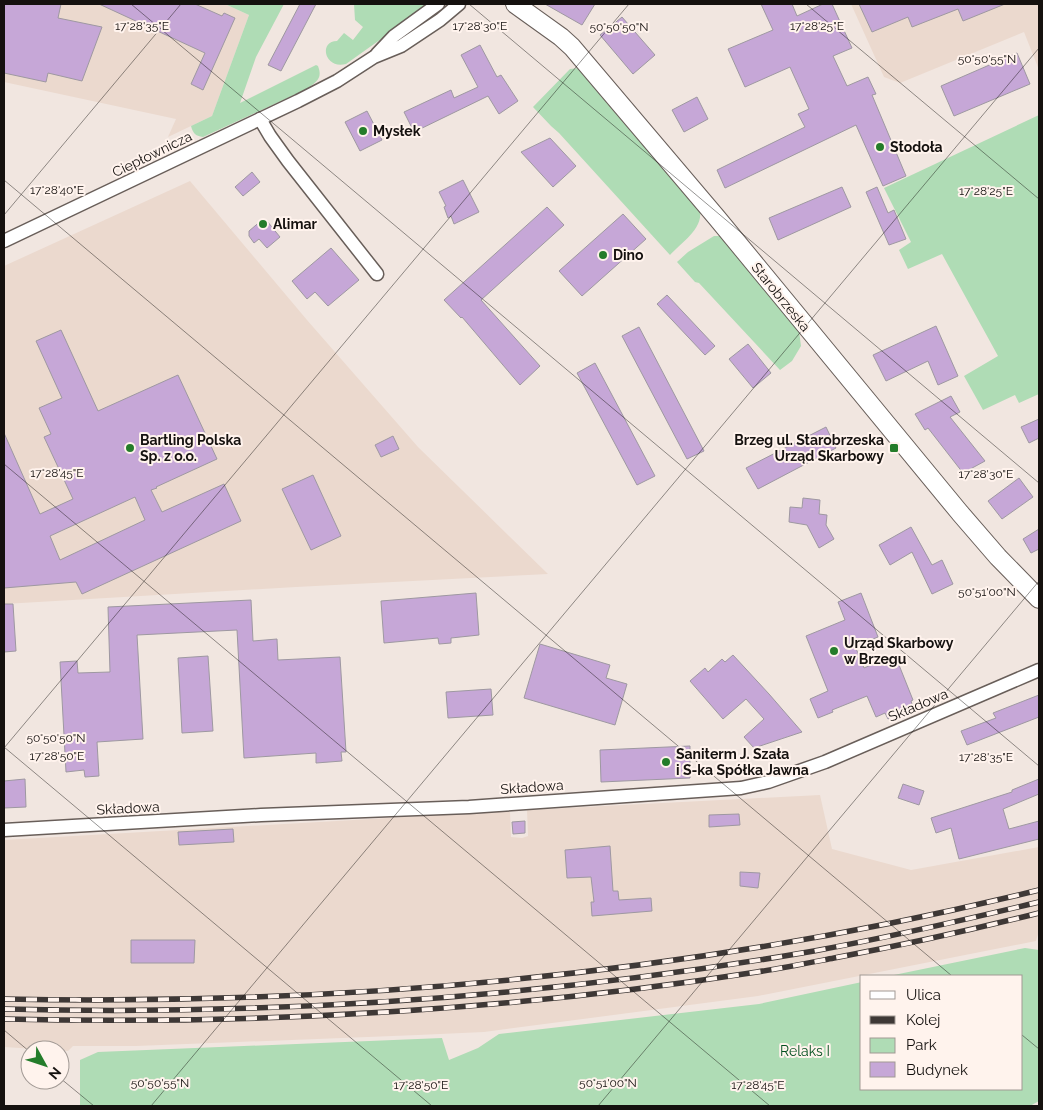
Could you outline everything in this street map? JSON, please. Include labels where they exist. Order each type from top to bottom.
[{"type":"street","name":"Ciepłownicza","points":[[374,57],[394,36],[438,4]]},
{"type":"street","name":"Ciepłownicza","points":[[4,241],[260,120],[337,81],[374,57],[401,46],[440,20],[459,4]]},
{"type":"street","name":"Starobrzeska","points":[[515,4],[572,47],[960,513],[998,557],[1039,599]]},
{"type":"street","points":[[260,120],[288,162],[376,274]]},
{"type":"street","name":"Składowa","points":[[4,830],[271,815],[469,807],[741,788],[768,782],[825,762],[1039,670]]},
{"type":"shaded area","points":[[4,4],[225,4],[249,15],[212,116],[168,137],[176,119],[4,82]]},
{"type":"shaded area","points":[[851,4],[1039,4],[1039,70],[1024,32],[900,83],[884,77]]},
{"type":"shaded area","points":[[190,181],[307,320],[418,447],[548,574],[4,604],[4,266]]},
{"type":"shaded area","points":[[820,795],[832,849],[911,870],[1039,847],[1039,931],[1036,941],[758,996],[484,1032],[136,1046],[73,1046],[70,1049],[70,1040],[20,1040],[20,1048],[4,1047],[4,840],[510,811],[511,837],[522,838],[528,836],[527,810]]},
{"type":"green space","points":[[225,4],[284,4],[256,57],[240,103],[316,65],[320,74],[316,82],[307,89],[200,137],[195,134],[191,126],[212,116],[249,15]]},
{"type":"green space","points":[[354,4],[425,4],[426,7],[346,64],[339,65],[333,63],[326,55],[327,45],[337,41],[344,33],[353,40],[363,27],[355,20]]},
{"type":"green space","points":[[579,68],[700,211],[700,218],[695,230],[670,255],[533,107],[570,69]]},
{"type":"green space","points":[[1039,115],[1039,394],[1019,403],[1015,395],[983,410],[964,376],[998,356],[942,254],[908,269],[899,250],[911,242],[884,188]]},
{"type":"green space","points":[[714,236],[721,236],[799,331],[801,346],[792,361],[780,370],[677,262],[688,252]]},
{"type":"green space","name":"Relaks I","points":[[1025,948],[1039,950],[1039,1101],[1030,1106],[80,1106],[80,1060],[98,1052],[442,1038],[449,1060],[478,1048],[499,1034],[759,1004],[860,982],[860,1090],[1023,1090],[1023,975],[894,975]]},
{"type":"building","points":[[4,4],[61,4],[58,18],[102,27],[82,81],[48,73],[46,82],[4,73]]},
{"type":"building","points":[[99,4],[195,4],[222,16],[224,13],[235,18],[203,90],[191,84],[205,53]]},
{"type":"building","points":[[300,4],[316,4],[281,71],[268,65]]},
{"type":"building","points":[[545,4],[595,4],[582,25]]},
{"type":"building","points":[[761,4],[792,4],[797,16],[823,4],[832,4],[852,48],[833,56],[847,86],[868,77],[876,94],[872,95],[906,176],[883,186],[856,125],[725,188],[717,170],[805,127],[798,114],[809,109],[790,67],[745,87],[728,49],[773,30]]},
{"type":"building","points":[[859,4],[1005,4],[963,21],[958,9],[912,27],[908,17],[872,32]]},
{"type":"building","points":[[622,17],[655,55],[633,74],[600,35]]},
{"type":"building","points":[[480,45],[497,77],[501,75],[518,101],[499,114],[488,96],[414,132],[404,112],[451,90],[454,98],[478,87],[461,55]]},
{"type":"building","points":[[1017,53],[1030,84],[954,116],[941,86]]},
{"type":"building","points":[[697,97],[708,119],[684,132],[672,110]]},
{"type":"building","name":"Mysłek","points":[[367,111],[382,140],[360,151],[345,122]]},
{"type":"building","points":[[550,138],[576,166],[553,187],[521,152]]},
{"type":"building","points":[[252,172],[260,182],[243,196],[235,187]]},
{"type":"building","points":[[463,180],[479,212],[454,224],[451,216],[448,218],[444,207],[446,206],[439,192]]},
{"type":"building","points":[[842,187],[851,207],[778,240],[769,218]]},
{"type":"building","points":[[877,187],[888,213],[894,210],[906,239],[889,245],[866,192]]},
{"type":"building","points":[[547,207],[564,225],[481,300],[540,366],[520,385],[462,317],[444,300]]},
{"type":"building","name":"Dino","points":[[623,214],[646,239],[582,296],[559,271]]},
{"type":"building","points":[[262,220],[267,221],[280,237],[267,248],[259,239],[254,243],[249,236],[249,231]]},
{"type":"building","points":[[331,248],[359,280],[328,306],[315,292],[307,299],[292,281]]},
{"type":"building","points":[[667,295],[715,346],[705,355],[657,304]]},
{"type":"building","points":[[936,326],[958,376],[938,385],[928,361],[886,381],[873,355]]},
{"type":"building","points":[[639,327],[704,451],[687,459],[622,336]]},
{"type":"building","points":[[61,330],[98,411],[178,375],[217,459],[151,490],[162,512],[224,484],[241,521],[82,594],[76,582],[4,588],[4,433],[40,514],[73,499],[44,437],[51,434],[39,408],[62,398],[36,341]],"holes":[[[135,497],[145,520],[60,560],[50,536]]]},
{"type":"building","points":[[748,344],[771,373],[753,388],[729,359]]},
{"type":"building","points":[[595,363],[655,476],[637,485],[577,373]]},
{"type":"building","points":[[951,396],[960,412],[950,417],[985,461],[963,473],[928,428],[925,430],[915,414]]},
{"type":"building","points":[[1039,419],[1039,438],[1029,443],[1021,427]]},
{"type":"building","points":[[826,427],[836,448],[758,489],[746,468]]},
{"type":"building","points":[[393,436],[399,449],[381,457],[375,445]]},
{"type":"building","points":[[313,475],[341,536],[311,550],[282,489]]},
{"type":"building","points":[[1019,478],[1033,497],[1002,519],[988,501]]},
{"type":"building","points":[[803,498],[820,500],[819,514],[827,515],[826,525],[834,539],[819,548],[807,525],[789,522],[790,507],[802,508]]},
{"type":"building","points":[[911,527],[932,565],[942,560],[953,584],[932,594],[912,552],[890,565],[879,545]]},
{"type":"building","points":[[1039,529],[1039,549],[1031,553],[1023,539]]},
{"type":"building","points":[[476,593],[479,635],[451,638],[451,643],[439,644],[438,638],[384,643],[381,601]]},
{"type":"building","name":"Urząd Skarbowy w Brzegu","points":[[861,593],[878,637],[855,646],[864,668],[895,655],[913,700],[911,701],[913,708],[888,719],[885,713],[876,717],[867,696],[832,710],[833,712],[818,718],[810,699],[828,691],[806,636],[845,620],[838,602]]},
{"type":"building","points":[[251,600],[253,641],[277,639],[278,660],[340,657],[346,752],[341,752],[342,761],[316,763],[316,753],[244,758],[237,630],[137,635],[143,739],[97,742],[99,776],[85,777],[84,770],[66,772],[60,662],[77,661],[78,673],[110,672],[108,607]]},
{"type":"building","points":[[4,604],[13,604],[16,651],[4,652]]},
{"type":"building","points":[[540,644],[610,665],[606,678],[627,684],[615,725],[524,698]]},
{"type":"building","points":[[733,655],[802,732],[754,748],[744,737],[764,719],[746,699],[723,719],[690,681],[705,668],[708,672],[722,659],[725,662]]},
{"type":"building","points":[[208,656],[213,731],[182,733],[178,658]]},
{"type":"building","points":[[491,689],[493,715],[448,718],[446,692]]},
{"type":"building","points":[[1039,695],[1039,717],[967,745],[961,731],[996,718],[993,713]]},
{"type":"building","points":[[690,746],[690,778],[601,782],[600,750]]},
{"type":"building","points":[[25,779],[26,807],[4,808],[4,781]]},
{"type":"building","points":[[1039,779],[1039,794],[1003,809],[1009,829],[1039,821],[1039,839],[959,859],[951,828],[936,833],[931,818],[1012,792],[1012,790]]},
{"type":"building","points":[[903,784],[924,791],[919,805],[898,798]]},
{"type":"building","points":[[739,814],[740,825],[709,827],[709,815]]},
{"type":"building","points":[[525,821],[525,833],[513,834],[512,822]]},
{"type":"building","points":[[233,829],[234,842],[179,845],[178,832]]},
{"type":"building","points":[[610,846],[613,891],[618,891],[619,900],[651,898],[652,911],[592,916],[591,902],[594,902],[591,877],[567,878],[565,850]]},
{"type":"building","points":[[740,872],[760,873],[758,888],[740,886]]},
{"type":"building","points":[[131,940],[195,940],[194,963],[131,963]]},
{"type":"railway","points":[[4,999],[135,1000],[265,997],[525,978],[655,963],[784,943],[912,919],[1039,890]]},
{"type":"railway","points":[[4,1009],[207,1009],[309,1006],[512,991],[714,967],[814,951],[927,928],[1039,902]]},
{"type":"railway","points":[[4,1019],[193,1020],[287,1017],[476,1006],[570,997],[786,967],[911,943],[1039,913]]},
{"type":"place","name":"Mysłek","points":[[363,131]]},
{"type":"place","name":"Stodoła","points":[[880,147]]},
{"type":"place","name":"Alimar","points":[[263,224]]},
{"type":"place","name":"Dino","points":[[603,255]]},
{"type":"place","name":"Bartling Polska Sp. z o.o.","points":[[130,448]]},
{"type":"place","name":"Brzeg ul. Starobrzeska Urząd Skarbowy","points":[[894,448]]},
{"type":"place","name":"Urząd Skarbowy w Brzegu","points":[[834,651]]},
{"type":"place","name":"Saniterm J. Szała i S-ka Spółka Jawna","points":[[666,762]]}]
